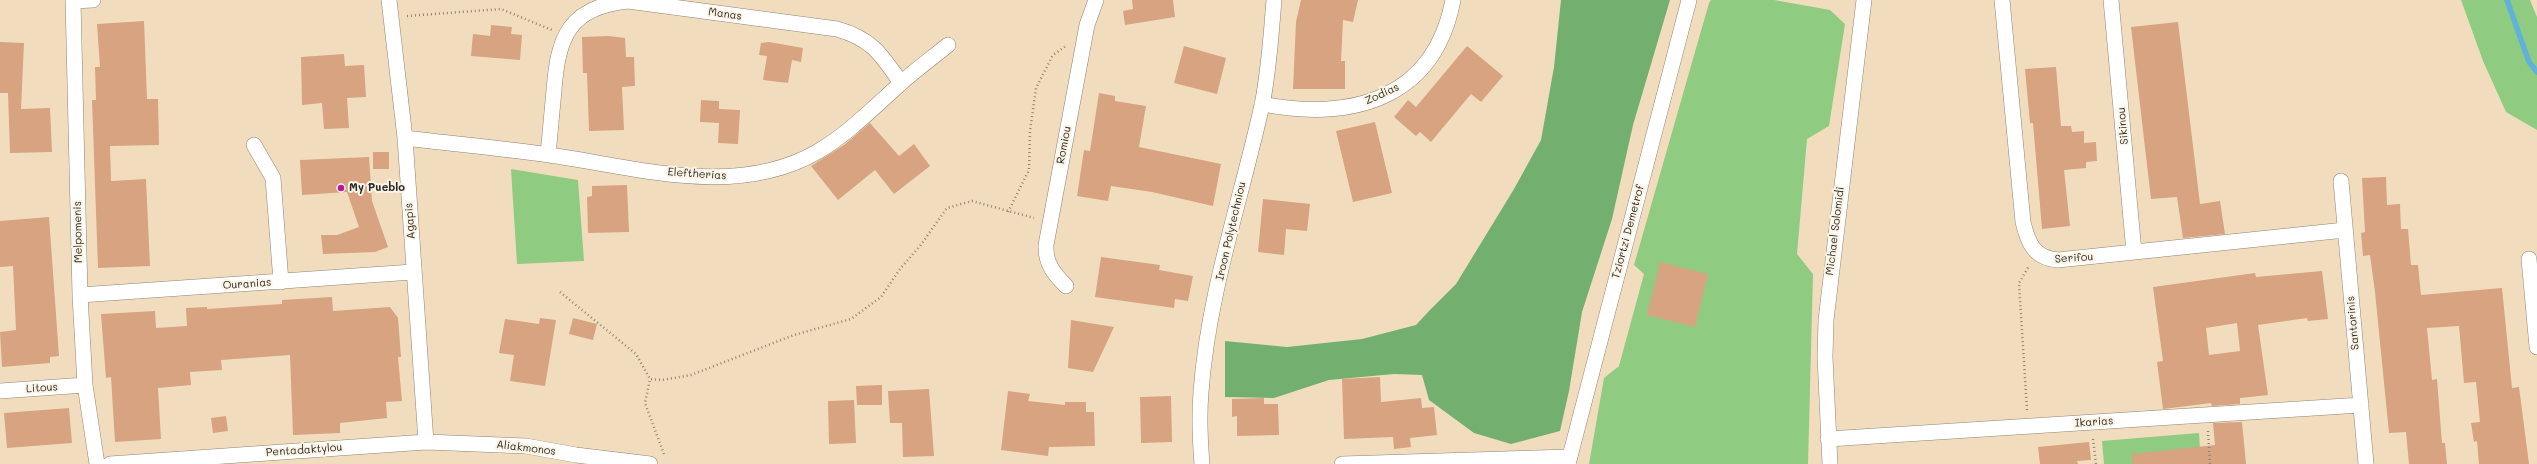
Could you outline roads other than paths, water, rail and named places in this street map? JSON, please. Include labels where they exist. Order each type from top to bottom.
[{"type":"street","points":[[73,1],[93,0]]},
{"type":"street","name":"Agapis","points":[[389,0],[393,17],[405,138],[413,272],[426,442]]},
{"type":"street","name":"Romiou","points":[[1066,286],[1056,275],[1046,259],[1050,223],[1086,31],[1096,0]]},
{"type":"street","name":"Iroon Polytechniou","points":[[1202,464],[1199,422],[1205,356],[1228,240],[1262,104],[1270,47],[1274,0]]},
{"type":"street","name":"Zodias","points":[[1262,104],[1306,111],[1324,111],[1361,104],[1387,95],[1421,70],[1435,51],[1446,29],[1452,0]]},
{"type":"street","name":"Tziortzi Demetrof","points":[[1568,460],[1689,0]]},
{"type":"street","name":"Michael Solomidi","points":[[1830,464],[1825,356],[1826,312],[1864,0]]},
{"type":"street","name":"Serifou","points":[[2002,0],[2023,222],[2031,247],[2036,253],[2049,260],[2058,260],[2345,230]]},
{"type":"street","name":"Sikinou","points":[[2111,0],[2134,252]]},
{"type":"street","name":"Melpomenis","points":[[73,1],[80,295],[85,385],[97,464]]},
{"type":"street","name":"Manas","points":[[548,155],[556,69],[560,44],[577,19],[592,8],[609,3],[628,1],[837,29],[855,34],[867,41],[881,54],[901,83]]},
{"type":"street","name":"Eleftherias","points":[[405,138],[712,177],[753,175],[773,171],[816,152],[840,137],[901,83],[948,45]]},
{"type":"street","points":[[254,145],[273,178],[281,282]]},
{"type":"street","name":"Santorinis","points":[[2341,181],[2366,464]]},
{"type":"street","points":[[2529,259],[2537,347]]},
{"type":"street","name":"Ouranias","points":[[80,295],[413,272]]},
{"type":"street","name":"Litous","points":[[0,391],[85,385]]},
{"type":"street","name":"Ikarias","points":[[1828,439],[2361,405]]},
{"type":"street","name":"Pentadaktylou","points":[[110,464],[426,442]]},
{"type":"street","name":"Aliakmonos","points":[[426,442],[526,446],[576,455],[650,464]]},
{"type":"street","points":[[1342,464],[1568,460]]},
{"type":"waterway","points":[[2507,0],[2529,62],[2537,72]]},
{"type":"place","name":"My Pueblo","points":[[341,188]]}]
